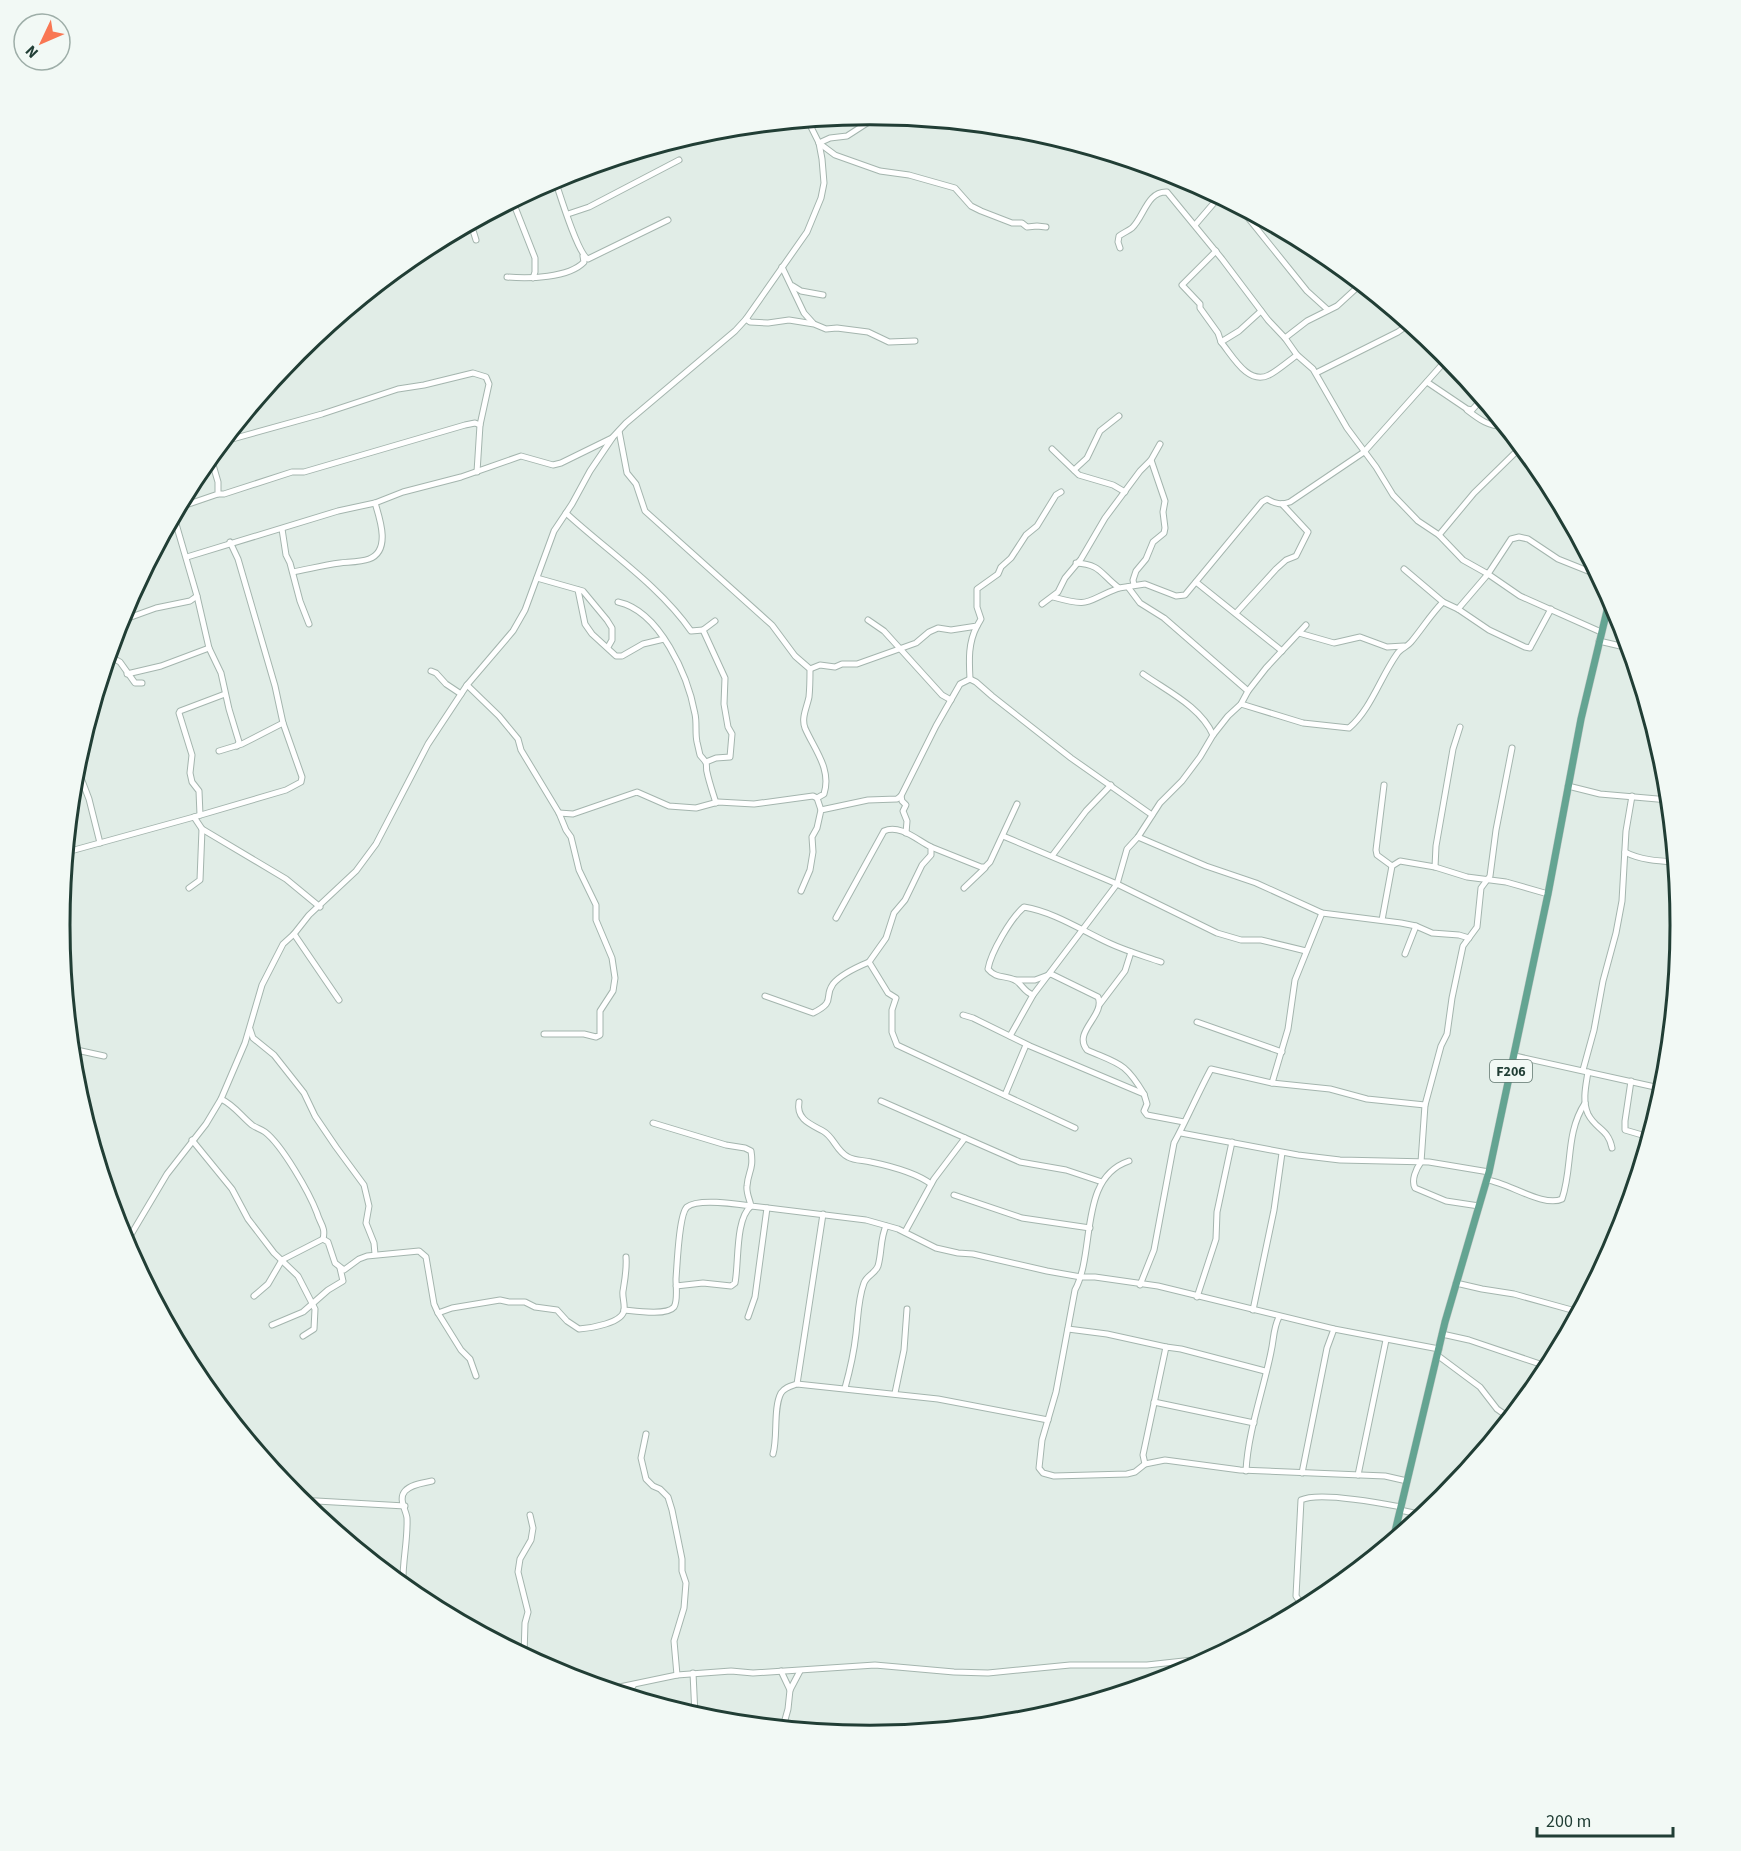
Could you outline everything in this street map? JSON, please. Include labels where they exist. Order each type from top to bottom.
[{"type":"main road","name":"F206","points":[[1396,1529],[1442,1334],[1488,1176],[1606,611]]},
{"type":"street","points":[[819,143],[830,138],[847,136],[864,125]]},
{"type":"street","points":[[132,1233],[167,1174],[206,1124],[221,1098],[250,1028],[257,997],[283,944],[309,915],[356,871],[376,844],[428,744],[467,685],[513,631],[525,610],[554,531],[590,471],[619,431],[663,390],[746,320],[807,232],[821,198],[824,183],[819,143],[811,128]]},
{"type":"street","points":[[819,143],[835,155],[880,171],[909,175],[955,188],[971,206],[993,216],[1027,227],[1037,225],[1046,227]]},
{"type":"street","points":[[568,214],[589,207],[679,160]]},
{"type":"street","points":[[507,277],[533,278],[566,272],[584,262],[558,189]]},
{"type":"street","points":[[1120,248],[1119,236],[1133,227],[1153,196],[1160,192],[1167,192],[1216,250],[1297,355],[1316,373],[1347,428],[1393,495],[1418,521],[1439,535],[1468,565],[1488,574],[1521,596],[1601,632]]},
{"type":"street","points":[[1195,225],[1214,203]]},
{"type":"street","points":[[516,209],[535,258],[533,278]]},
{"type":"street","points":[[583,256],[592,259],[668,220]]},
{"type":"street","points":[[1252,223],[1307,291],[1328,310]]},
{"type":"street","points":[[473,232],[476,240]]},
{"type":"street","points":[[1216,250],[1182,285],[1200,304],[1200,308],[1218,333],[1221,342],[1246,372],[1258,378],[1269,376],[1297,355]]},
{"type":"street","points":[[782,267],[804,313],[814,324]]},
{"type":"street","points":[[792,286],[801,291],[823,295]]},
{"type":"street","points":[[1285,338],[1307,321],[1337,306],[1355,289]]},
{"type":"street","points":[[1221,342],[1239,331],[1262,311]]},
{"type":"street","points":[[746,320],[760,323],[789,320],[814,324],[826,329],[868,332],[889,342],[915,341]]},
{"type":"street","points":[[1316,373],[1403,329]]},
{"type":"street","points":[[1282,504],[1290,502],[1364,452],[1441,366]]},
{"type":"street","points":[[236,438],[398,389],[424,386],[473,373],[486,377],[489,384],[480,425],[477,472]]},
{"type":"street","points":[[1426,381],[1483,423],[1495,426]]},
{"type":"street","points":[[1467,409],[1472,410],[1477,404]]},
{"type":"street","points":[[1074,470],[1087,458],[1100,431],[1119,416]]},
{"type":"street","points":[[191,503],[292,472],[304,472],[465,425],[475,423],[480,425]]},
{"type":"street","points":[[619,431],[627,473],[636,484],[645,511],[772,625],[795,656],[810,669]]},
{"type":"street","points":[[187,557],[338,511],[375,503],[403,492],[477,472],[521,456],[547,464],[561,463],[613,437]]},
{"type":"street","points":[[1041,604],[1053,597],[1105,518],[1151,460],[1160,444]]},
{"type":"street","points":[[1052,449],[1079,475],[1113,485],[1125,492]]},
{"type":"street","points":[[1439,535],[1473,493],[1515,452]]},
{"type":"street","points":[[1151,460],[1165,501],[1163,512],[1166,528],[1164,533],[1153,542],[1131,586],[1140,603],[1164,618],[1248,692]]},
{"type":"street","points":[[214,468],[218,482],[218,494]]},
{"type":"street","points":[[970,680],[971,636],[981,619],[977,607],[977,590],[998,574],[1026,535],[1037,526],[1060,492]]},
{"type":"street","points":[[1053,597],[1084,604],[1119,588],[1145,584],[1176,596],[1185,595],[1262,502],[1267,499],[1282,504],[1308,532],[1296,556],[1286,560],[1276,569],[1237,612]]},
{"type":"street","points":[[293,572],[369,559],[378,552],[382,538],[381,522],[375,503]]},
{"type":"street","points":[[566,513],[636,573],[672,608],[691,631],[703,630],[715,621]]},
{"type":"street","points":[[177,527],[187,557],[209,648],[221,673],[239,742],[237,746]]},
{"type":"street","points":[[282,529],[286,555],[309,624]]},
{"type":"street","points":[[1458,609],[1488,574],[1510,539],[1519,537],[1528,539],[1558,559],[1587,571]]},
{"type":"street","points":[[74,850],[286,790],[301,783],[302,777],[283,723],[238,558],[230,543]]},
{"type":"street","points":[[1076,563],[1094,566],[1106,574],[1119,588]]},
{"type":"street","points":[[1404,568],[1443,602],[1458,609],[1489,630],[1530,648],[1551,609]]},
{"type":"street","points":[[537,578],[583,591],[612,628],[612,640],[608,647]]},
{"type":"street","points":[[1196,582],[1237,612],[1282,651]]},
{"type":"street","points":[[578,590],[585,624],[592,634],[616,656],[622,656],[643,644],[664,639]]},
{"type":"street","points":[[132,617],[156,608],[190,601],[197,596]]},
{"type":"street","points":[[618,602],[630,605],[637,612],[645,615],[664,639],[680,665],[696,717],[700,756],[706,762],[716,803]]},
{"type":"street","points":[[1241,704],[1303,723],[1349,728],[1358,720],[1398,653],[1411,642],[1429,616],[1443,602]]},
{"type":"street","points":[[868,620],[884,631],[942,694],[951,700]]},
{"type":"street","points":[[1010,1036],[1033,995],[1051,974],[1082,928],[1118,884],[1127,849],[1138,837],[1152,814],[1200,757],[1228,716],[1241,704],[1248,692],[1306,625]]},
{"type":"street","points":[[810,669],[819,665],[835,667],[842,664],[857,664],[916,643],[938,628],[951,630],[977,626]]},
{"type":"street","points":[[703,630],[724,678],[724,704],[728,727],[732,734],[730,757],[716,758],[706,762]]},
{"type":"street","points":[[1299,633],[1334,643],[1360,637],[1395,648],[1411,642]]},
{"type":"street","points":[[1599,641],[1620,646]]},
{"type":"street","points":[[127,674],[161,666],[209,648]]},
{"type":"street","points":[[116,660],[135,683],[141,683]]},
{"type":"street","points":[[559,813],[573,814],[595,808],[632,792],[647,795],[669,806],[696,808],[716,803],[754,804],[806,796],[817,798],[824,794],[825,777],[817,749],[806,729],[804,719],[809,694],[810,669]]},
{"type":"street","points":[[431,671],[461,694]]},
{"type":"street","points":[[1143,674],[1189,706],[1206,723],[1213,735]]},
{"type":"street","points":[[821,810],[868,800],[897,799],[901,796],[960,684],[970,680],[976,682],[1071,758],[1152,814]]},
{"type":"street","points":[[467,685],[508,726],[559,813],[571,837],[579,870],[596,905],[596,920],[612,958],[615,978],[613,991],[600,1011],[600,1035],[596,1037],[584,1034],[544,1034]]},
{"type":"street","points":[[189,888],[200,880],[202,829],[197,816],[199,791],[192,782],[190,773],[192,754],[180,711],[225,694]]},
{"type":"street","points":[[219,751],[237,746],[283,723]]},
{"type":"street","points":[[1435,867],[1436,846],[1453,749],[1460,727]]},
{"type":"street","points":[[1479,1206],[1446,1201],[1415,1188],[1413,1184],[1416,1169],[1421,1162],[1425,1105],[1441,1046],[1447,1034],[1463,946],[1477,927],[1480,888],[1490,876],[1496,830],[1512,748]]},
{"type":"street","points":[[1384,784],[1376,850],[1377,855],[1392,866]]},
{"type":"street","points":[[83,785],[100,843]]},
{"type":"street","points":[[1052,856],[1086,811],[1111,785]]},
{"type":"street","points":[[1568,786],[1600,794],[1660,799]]},
{"type":"street","points":[[901,796],[906,805],[903,811],[907,821],[906,833]]},
{"type":"street","points":[[1612,1148],[1609,1136],[1588,1114],[1585,1103],[1585,1071],[1622,901],[1632,796]]},
{"type":"street","points":[[801,891],[810,870],[813,852],[812,837],[817,828],[821,810],[817,798]]},
{"type":"street","points":[[964,888],[990,862],[1017,804]]},
{"type":"street","points":[[202,829],[286,879],[320,907]]},
{"type":"street","points":[[836,918],[884,831],[891,829],[906,833],[931,847],[986,867]]},
{"type":"street","points":[[1003,836],[1118,884],[1217,933],[1241,940],[1261,940],[1306,951]]},
{"type":"street","points":[[1138,837],[1322,913],[1382,920],[1416,926],[1432,933],[1469,938]]},
{"type":"street","points":[[765,996],[813,1013],[827,1004],[830,999],[831,986],[840,976],[869,962],[886,938],[894,913],[905,900],[922,865],[931,855],[931,847]]},
{"type":"street","points":[[1625,852],[1650,860],[1668,861]]},
{"type":"street","points":[[1382,920],[1392,866],[1400,861],[1486,880],[1506,882],[1548,894]]},
{"type":"street","points":[[1099,1005],[1098,997],[1051,974],[1035,980],[1015,980],[993,974],[988,969],[992,954],[1024,906],[1035,908],[1082,928],[1108,943],[1161,962]]},
{"type":"street","points":[[1272,1083],[1288,1029],[1295,980],[1322,913]]},
{"type":"street","points":[[1405,954],[1416,926]]},
{"type":"street","points":[[294,934],[339,1000]]},
{"type":"street","points":[[1131,952],[1125,971],[1099,1005],[1082,1040],[1083,1046],[1087,1050],[1122,1065],[1132,1073],[1144,1094],[1147,1104],[1144,1111],[1147,1115],[1184,1122]]},
{"type":"street","points":[[869,962],[888,993],[896,998],[892,1010],[892,1032],[897,1045],[1075,1128]]},
{"type":"street","points":[[1015,980],[1025,991],[1033,995]]},
{"type":"street","points":[[963,1015],[1144,1094]]},
{"type":"street","points":[[1197,1022],[1281,1052]]},
{"type":"street","points":[[250,1028],[253,1038],[274,1055],[304,1093],[315,1116],[364,1185],[369,1206],[366,1224],[374,1243],[375,1254]]},
{"type":"street","points":[[1005,1095],[1026,1044]]},
{"type":"street","points":[[80,1049],[104,1056]]},
{"type":"street","points":[[1515,1056],[1654,1087]]},
{"type":"street","points":[[1140,1285],[1154,1250],[1174,1143],[1211,1069],[1272,1083],[1345,1091],[1367,1099],[1425,1105]]},
{"type":"street","points":[[1631,1081],[1625,1130],[1642,1135]]},
{"type":"street","points":[[221,1098],[230,1103],[252,1126],[265,1132],[286,1158],[310,1196],[317,1216],[324,1227],[323,1239]]},
{"type":"street","points":[[881,1101],[1020,1162],[1059,1168],[1102,1182]]},
{"type":"street","points":[[799,1102],[800,1115],[810,1126],[825,1132],[842,1153],[856,1160],[894,1168],[931,1184]]},
{"type":"street","points":[[1181,1133],[1282,1152],[1340,1160],[1421,1162],[1488,1176],[1495,1181],[1556,1202],[1562,1199],[1567,1178],[1569,1148],[1577,1118],[1585,1103]]},
{"type":"street","points":[[653,1123],[751,1151],[753,1164],[747,1191],[751,1206]]},
{"type":"street","points":[[905,1232],[931,1184],[966,1138]]},
{"type":"street","points":[[192,1140],[232,1188],[248,1219],[274,1253],[298,1276],[315,1313],[313,1320],[315,1327],[303,1336]]},
{"type":"street","points":[[1197,1297],[1216,1239],[1217,1212],[1232,1142]]},
{"type":"street","points":[[1253,1310],[1274,1210],[1282,1152]]},
{"type":"street","points":[[1129,1161],[1112,1169],[1102,1182],[1094,1199],[1082,1277],[1075,1290],[1056,1392],[1042,1440],[1039,1468],[1043,1473],[1054,1476],[1127,1474],[1135,1472],[1145,1464],[1165,1460],[1246,1471],[1385,1476],[1407,1481]]},
{"type":"street","points":[[954,1195],[1022,1218],[1090,1228]]},
{"type":"street","points":[[624,1310],[663,1311],[672,1309],[675,1305],[684,1209],[690,1204],[751,1206],[823,1214],[866,1220],[886,1226],[905,1232],[936,1248],[1082,1277],[1158,1286],[1279,1317],[1438,1352],[1480,1387],[1504,1414]]},
{"type":"street","points":[[676,1286],[703,1283],[731,1286],[735,1283],[740,1233],[746,1211],[751,1206]]},
{"type":"street","points":[[747,1317],[755,1297],[767,1208]]},
{"type":"street","points":[[797,1384],[823,1214]]},
{"type":"street","points":[[845,1388],[864,1284],[868,1276],[875,1273],[877,1268],[882,1235],[886,1226]]},
{"type":"street","points":[[254,1296],[268,1284],[282,1260],[323,1239]]},
{"type":"street","points":[[272,1325],[294,1317],[343,1281],[340,1268],[328,1242],[323,1239]]},
{"type":"street","points":[[340,1268],[344,1270],[359,1259],[375,1254],[383,1255],[414,1250],[422,1252],[426,1257],[434,1304],[461,1350],[470,1359],[476,1376]]},
{"type":"street","points":[[438,1313],[500,1299],[557,1310],[579,1329],[615,1322],[622,1316],[624,1310],[622,1295],[627,1266],[626,1257]]},
{"type":"street","points":[[1456,1283],[1514,1294],[1572,1310]]},
{"type":"street","points":[[895,1393],[904,1350],[907,1309]]},
{"type":"street","points":[[1246,1471],[1265,1371],[1271,1353],[1274,1327],[1279,1317]]},
{"type":"street","points":[[1068,1329],[1107,1334],[1181,1349],[1265,1371]]},
{"type":"street","points":[[1302,1473],[1327,1348],[1334,1329]]},
{"type":"street","points":[[1442,1334],[1469,1340],[1540,1364]]},
{"type":"street","points":[[1358,1475],[1386,1340]]},
{"type":"street","points":[[1145,1464],[1143,1455],[1166,1347]]},
{"type":"street","points":[[773,1454],[781,1393],[788,1386],[797,1384],[938,1399],[1048,1420]]},
{"type":"street","points":[[1154,1402],[1254,1423]]},
{"type":"street","points":[[646,1434],[641,1458],[646,1479],[668,1497],[686,1583],[684,1608],[674,1641],[677,1675]]},
{"type":"street","points":[[403,1574],[407,1518],[402,1501],[406,1490],[414,1485],[432,1481]]},
{"type":"street","points":[[1299,1601],[1296,1596],[1301,1500],[1304,1498],[1358,1499],[1413,1512]]},
{"type":"street","points":[[313,1499],[405,1506]]},
{"type":"street","points":[[524,1646],[528,1612],[518,1572],[520,1559],[531,1540],[533,1528],[530,1515]]},
{"type":"street","points":[[626,1687],[677,1675],[730,1671],[753,1673],[875,1665],[988,1673],[1070,1665],[1147,1665],[1186,1661]]},
{"type":"street","points":[[781,1671],[790,1690]]},
{"type":"street","points":[[785,1721],[790,1690],[800,1671]]},
{"type":"street","points":[[693,1673],[695,1705]]}]
